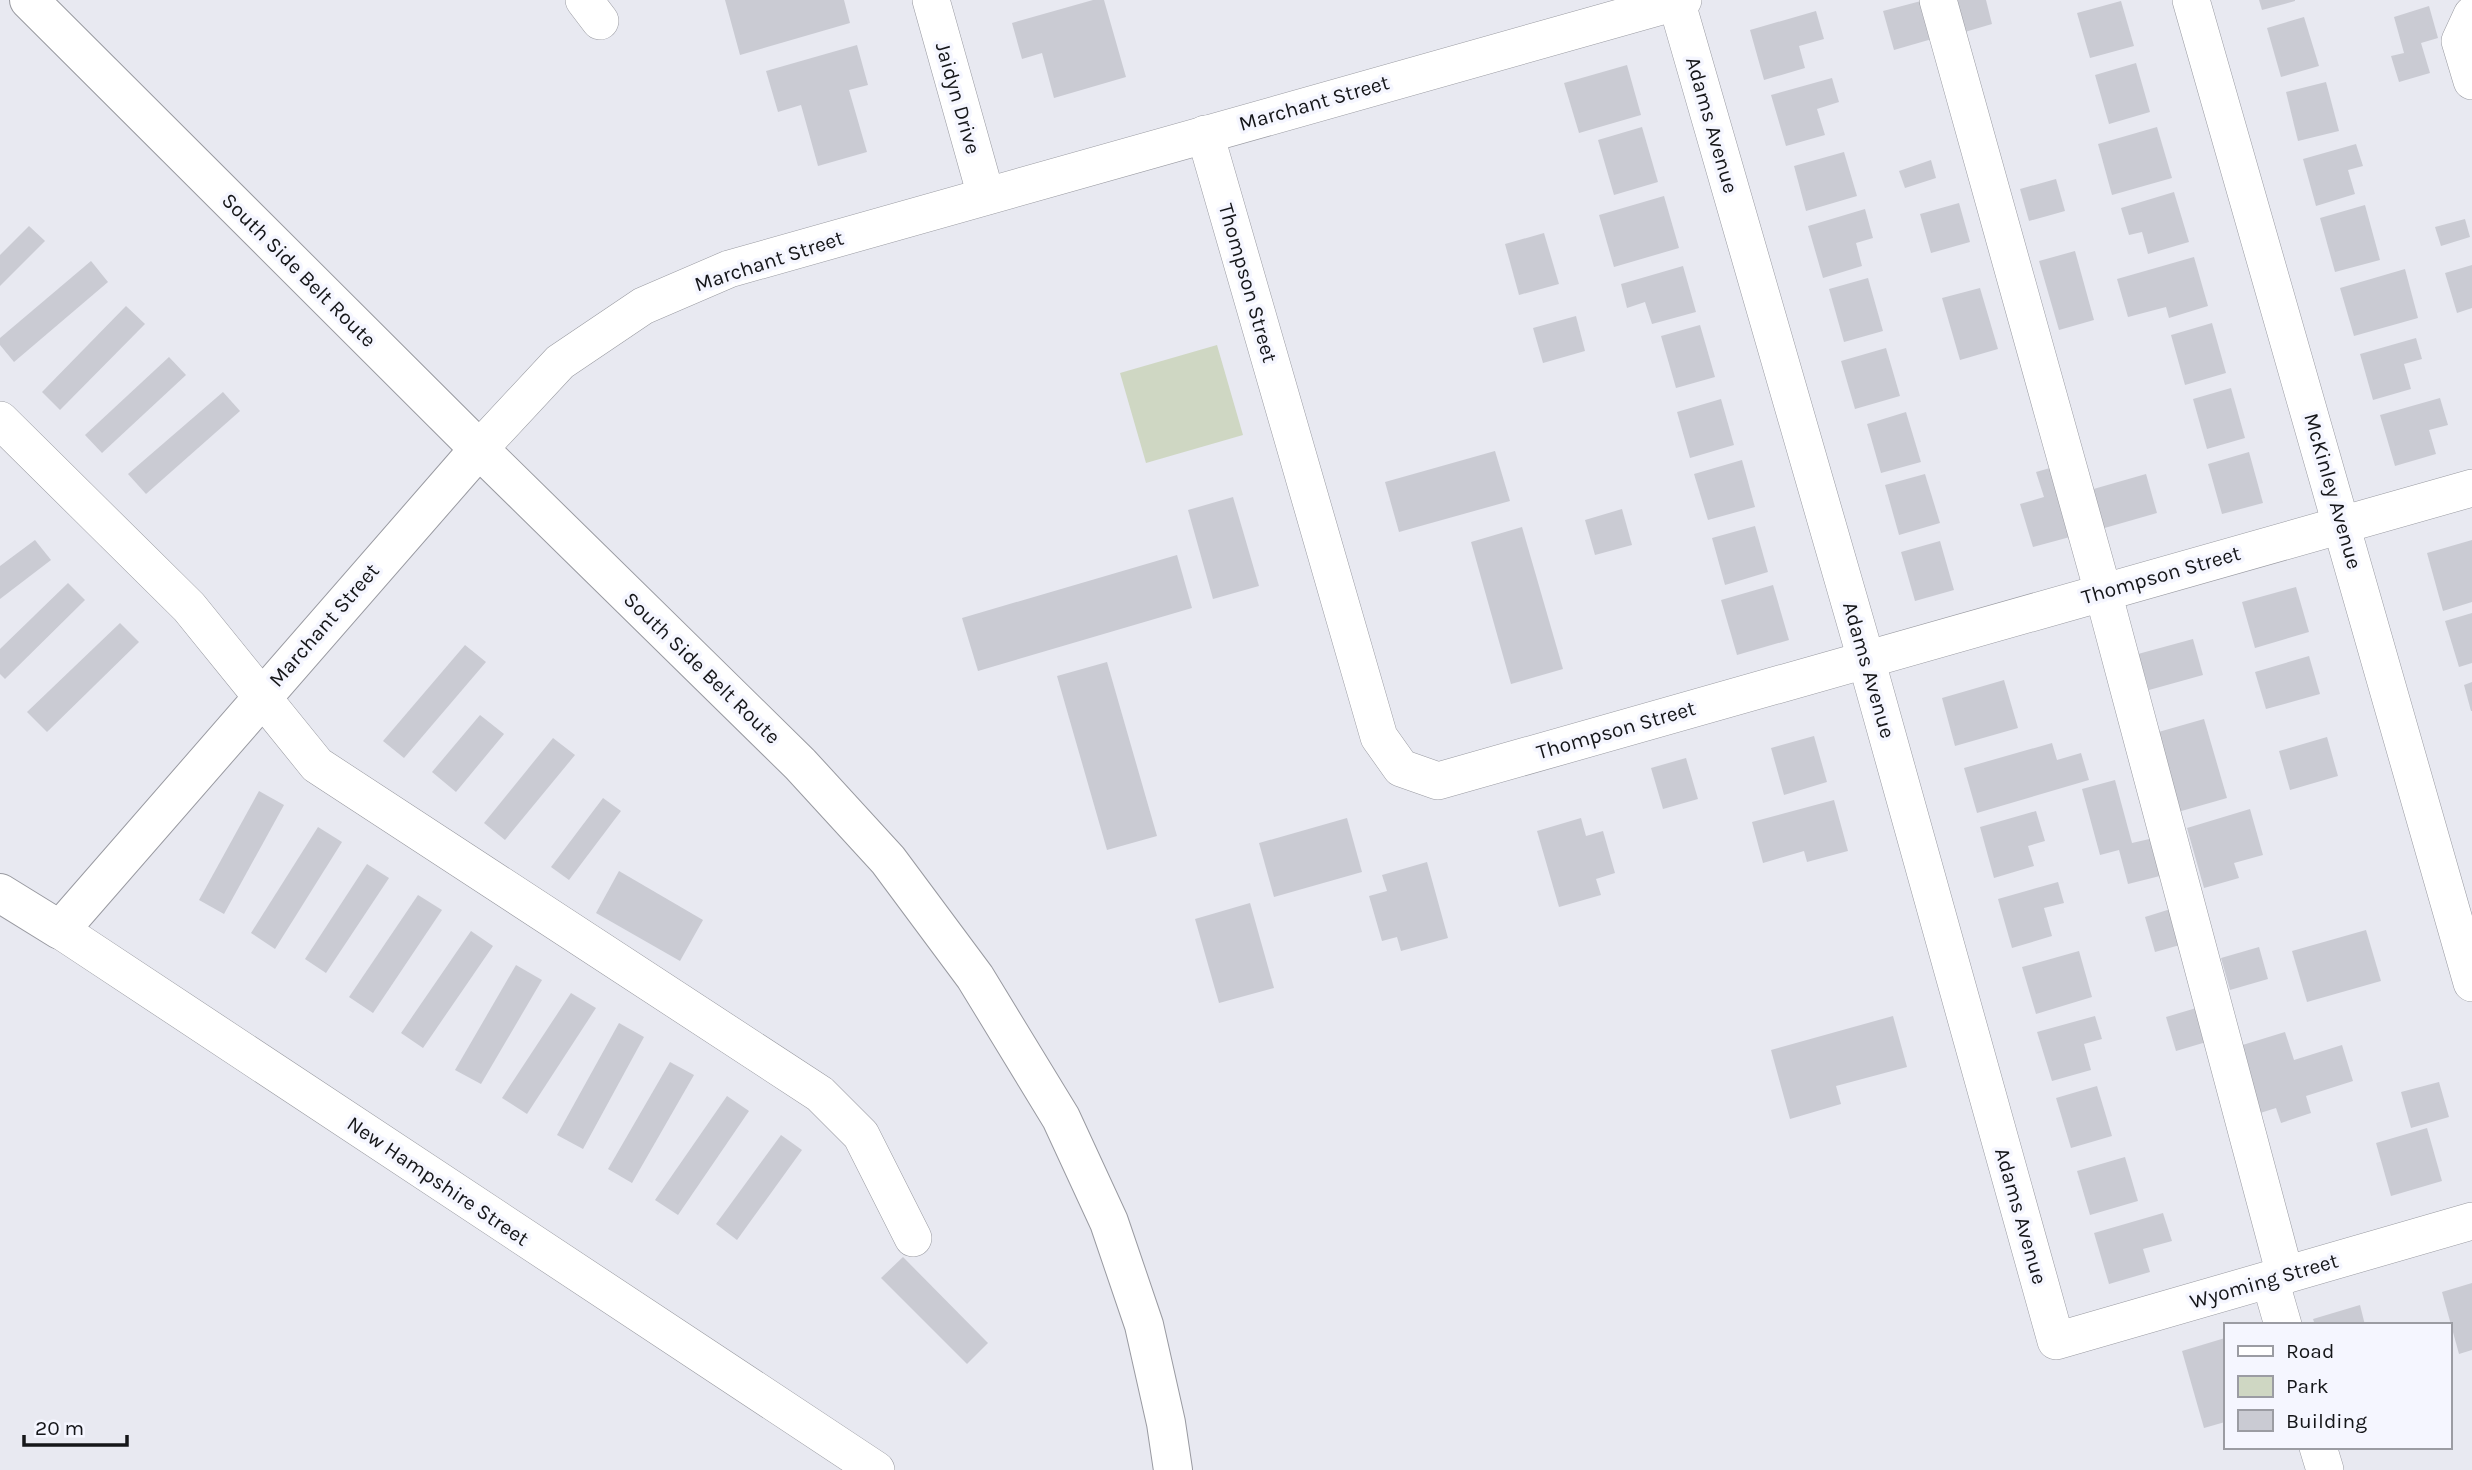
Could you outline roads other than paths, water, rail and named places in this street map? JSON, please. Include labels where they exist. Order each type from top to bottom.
[{"type":"main road","name":"South Side Belt Route","points":[[29,0],[479,449],[800,764],[888,860],[975,976],[1061,1118],[1109,1222],[1144,1325],[1166,1423],[1172,1470]]},
{"type":"main road","name":"Marchant Street","points":[[60,930],[261,696],[479,449]]},
{"type":"main road","name":"New Hampshire Street","points":[[0,893],[60,930]]},
{"type":"street","name":"Jaidyn Drive","points":[[931,0],[986,196]]},
{"type":"street","points":[[1938,0],[2103,592],[2278,1278],[2283,1323]]},
{"type":"street","name":"McKinley Avenue","points":[[2191,0],[2471,974]]},
{"type":"street","name":"Marchant Street","points":[[479,449],[560,362],[643,306],[729,269],[1679,1]]},
{"type":"street","name":"Adams Avenue","points":[[1679,1],[2056,1341]]},
{"type":"street","points":[[2472,15],[2460,41],[2472,81]]},
{"type":"street","name":"Thompson Street","points":[[1205,134],[1379,737],[1401,768],[1438,780],[2472,488]]},
{"type":"street","points":[[0,420],[188,607],[317,765],[820,1094],[861,1135],[913,1238]]},
{"type":"street","name":"New Hampshire Street","points":[[60,930],[876,1470]]},
{"type":"street","name":"Wyoming Street","points":[[2056,1341],[2472,1221]]},
{"type":"street","points":[[2319,1449],[2325,1470]]}]
